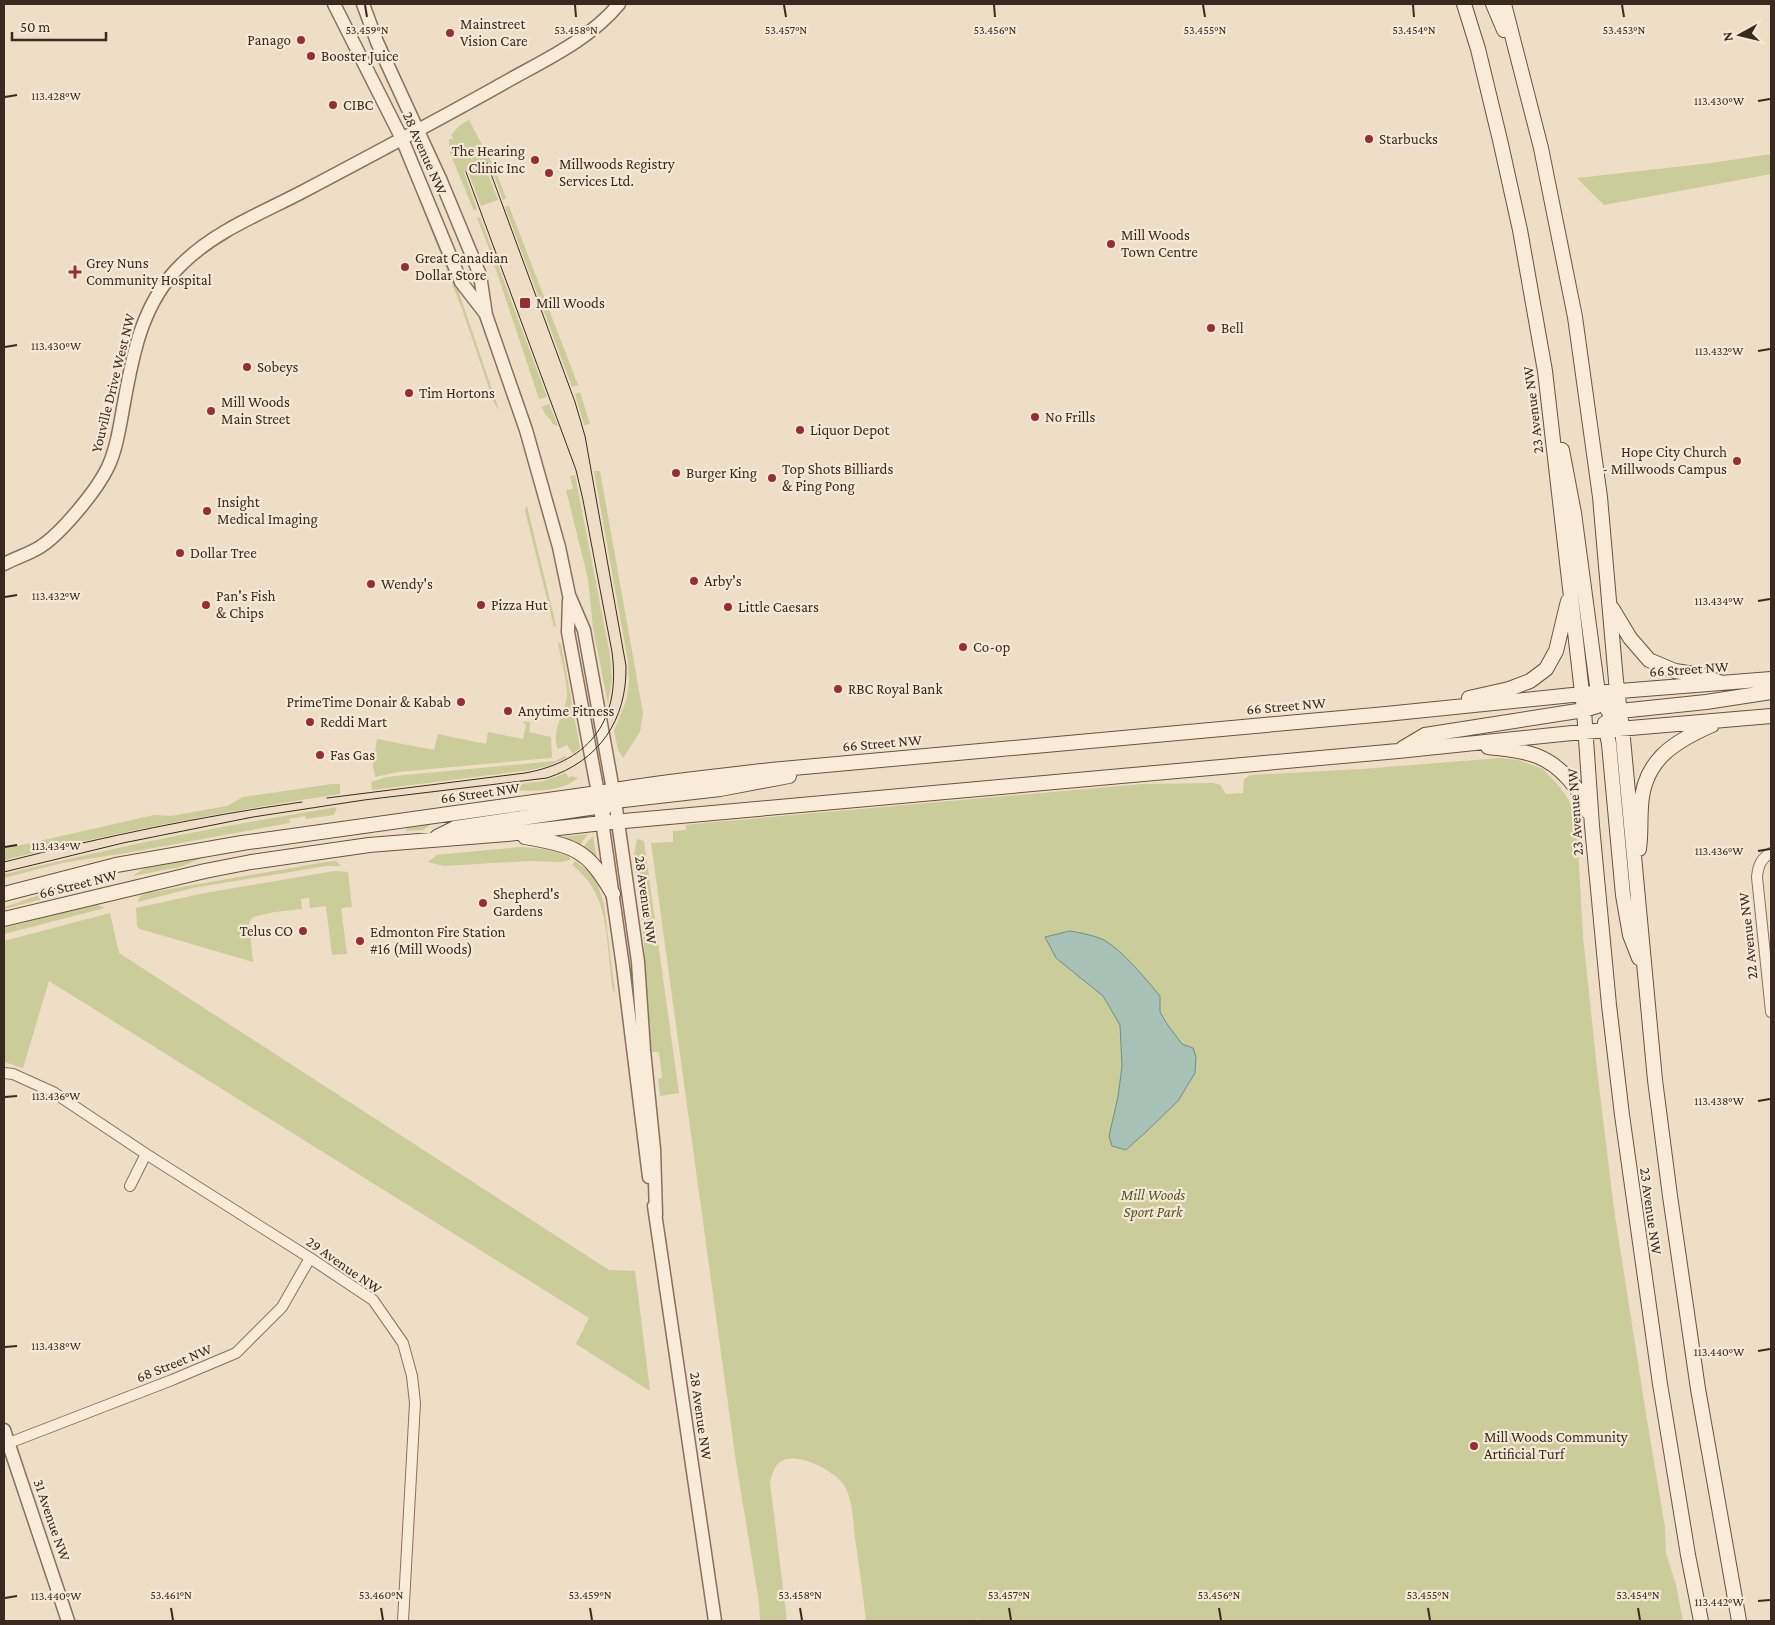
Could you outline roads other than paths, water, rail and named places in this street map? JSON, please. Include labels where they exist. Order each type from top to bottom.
[{"type":"main road","name":"23 Avenue NW","points":[[1464,4],[1478,49],[1500,140],[1520,230],[1546,371],[1582,694]]},
{"type":"main road","points":[[1493,4],[1519,62]]},
{"type":"main road","name":"23 Avenue NW","points":[[1504,4],[1540,148],[1575,318],[1600,497],[1617,691],[1586,732],[1592,826],[1609,1005],[1648,1304],[1686,1546],[1701,1621]]},
{"type":"main road","points":[[1546,371],[1574,513],[1603,710],[1623,895],[1630,935],[1645,972]]},
{"type":"main road","points":[[1441,708],[1480,695],[1509,689],[1530,681],[1546,670],[1556,650],[1571,593]]},
{"type":"main road","points":[[1609,603],[1630,638],[1649,660],[1675,671],[1701,675],[1722,683]]},
{"type":"main road","name":"66 Street NW","points":[[4,919],[205,871],[341,848],[1586,732],[1617,691],[1771,679]]},
{"type":"main road","points":[[1398,751],[1425,735],[1603,710],[1706,702],[1771,692]]},
{"type":"main road","name":"66 Street NW","points":[[4,894],[116,865],[242,842],[614,796],[720,789],[882,759],[1582,694],[1622,728],[1771,716]]},
{"type":"main road","points":[[1636,877],[1643,792],[1651,769],[1656,760],[1684,738],[1721,721]]},
{"type":"main road","name":"23 Avenue NW","points":[[1622,728],[1655,1080],[1689,1332],[1739,1621]]},
{"type":"main road","points":[[1472,744],[1525,753],[1546,760],[1570,780],[1582,798],[1592,826]]},
{"type":"main road","points":[[602,823],[603,809],[614,796]]},
{"type":"main road","points":[[434,839],[455,828],[586,808],[599,799]]},
{"type":"main road","points":[[507,834],[564,845],[579,852],[588,858],[613,894]]},
{"type":"street","name":"28 Avenue NW","points":[[334,4],[402,139],[461,282],[486,314]]},
{"type":"street","name":"28 Avenue NW","points":[[363,4],[377,42],[451,202],[480,275],[486,314],[526,430],[559,547],[570,595],[584,630],[619,821],[638,962],[654,1149],[656,1215]]},
{"type":"street","name":"Youville Drive West NW","points":[[4,564],[41,546],[64,525],[82,505],[108,466],[120,427],[139,334],[156,296],[180,265],[214,239],[418,131],[568,47],[603,21],[618,4]]},
{"type":"street","name":"28 Avenue NW","points":[[570,595],[568,632],[599,799],[613,894],[646,1158],[715,1621]]},
{"type":"street","name":"22 Avenue NW","points":[[1767,856],[1758,868],[1756,877],[1771,1012]]},
{"type":"street","name":"29 Avenue NW","points":[[4,1073],[13,1074],[43,1087],[373,1300],[402,1343],[412,1376],[414,1402],[403,1621]]},
{"type":"street","points":[[130,1186],[146,1154]]},
{"type":"street","name":"68 Street NW","points":[[9,1443],[172,1380],[236,1353],[282,1307],[310,1258]]},
{"type":"street","name":"31 Avenue NW","points":[[4,1430],[68,1621]]},
{"type":"tram line","points":[[4,872],[123,843],[253,817],[364,800],[547,778],[565,771],[581,761],[606,736],[615,721],[621,704],[625,686],[626,666],[585,436],[575,402],[487,163]]},
{"type":"tram line","points":[[327,798],[525,773],[548,767],[568,758],[584,747],[597,733],[606,716],[612,697],[614,676],[612,652],[576,470],[466,172]]},
{"type":"tram line","points":[[4,862],[152,828],[302,802]]},
{"type":"place","name":"Mainstreet Vision Care","points":[[450,33]]},
{"type":"place","name":"Panago","points":[[301,40]]},
{"type":"place","name":"Booster Juice","points":[[311,56]]},
{"type":"place","name":"CIBC","points":[[333,105]]},
{"type":"place","name":"Starbucks","points":[[1369,139]]},
{"type":"place","name":"The Hearing Clinic Inc","points":[[535,160]]},
{"type":"place","name":"Millwoods Registry Services Ltd.","points":[[549,173]]},
{"type":"place","name":"Mill Woods Town Centre","points":[[1111,244]]},
{"type":"place","name":"Great Canadian Dollar Store","points":[[405,267]]},
{"type":"place","name":"Grey Nuns Community Hospital","points":[[75,272]]},
{"type":"place","name":"Mill Woods","points":[[525,303]]},
{"type":"place","name":"Bell","points":[[1211,328]]},
{"type":"place","name":"Sobeys","points":[[247,367]]},
{"type":"place","name":"Tim Hortons","points":[[409,393]]},
{"type":"place","name":"Mill Woods Main Street","points":[[211,411]]},
{"type":"place","name":"No Frills","points":[[1035,417]]},
{"type":"place","name":"Liquor Depot","points":[[800,430]]},
{"type":"place","name":"Hope City Church - Millwoods Campus","points":[[1737,461]]},
{"type":"place","name":"Burger King","points":[[676,473]]},
{"type":"place","name":"Top Shots Billiards & Ping Pong","points":[[772,478]]},
{"type":"place","name":"Insight Medical Imaging","points":[[207,511]]},
{"type":"place","name":"Dollar Tree","points":[[180,553]]},
{"type":"place","name":"Arby's","points":[[694,581]]},
{"type":"place","name":"Wendy's","points":[[371,584]]},
{"type":"place","name":"Pan's Fish & Chips","points":[[206,605]]},
{"type":"place","name":"Pizza Hut","points":[[481,605]]},
{"type":"place","name":"Little Caesars","points":[[728,607]]},
{"type":"place","name":"Co-op","points":[[963,647]]},
{"type":"place","name":"RBC Royal Bank","points":[[838,689]]},
{"type":"place","name":"PrimeTime Donair & Kabab","points":[[461,702]]},
{"type":"place","name":"Anytime Fitness","points":[[508,711]]},
{"type":"place","name":"Reddi Mart","points":[[310,722]]},
{"type":"place","name":"Fas Gas","points":[[320,755]]},
{"type":"place","name":"Shepherd's Gardens","points":[[483,903]]},
{"type":"place","name":"Telus CO","points":[[303,931]]},
{"type":"place","name":"Edmonton Fire Station #16 (Mill Woods)","points":[[360,941]]},
{"type":"place","name":"Mill Woods Community Artificial Turf","points":[[1474,1446]]},
{"type":"park label","name":"Mill Woods Sport Park","points":[[1153,1204]]}]
